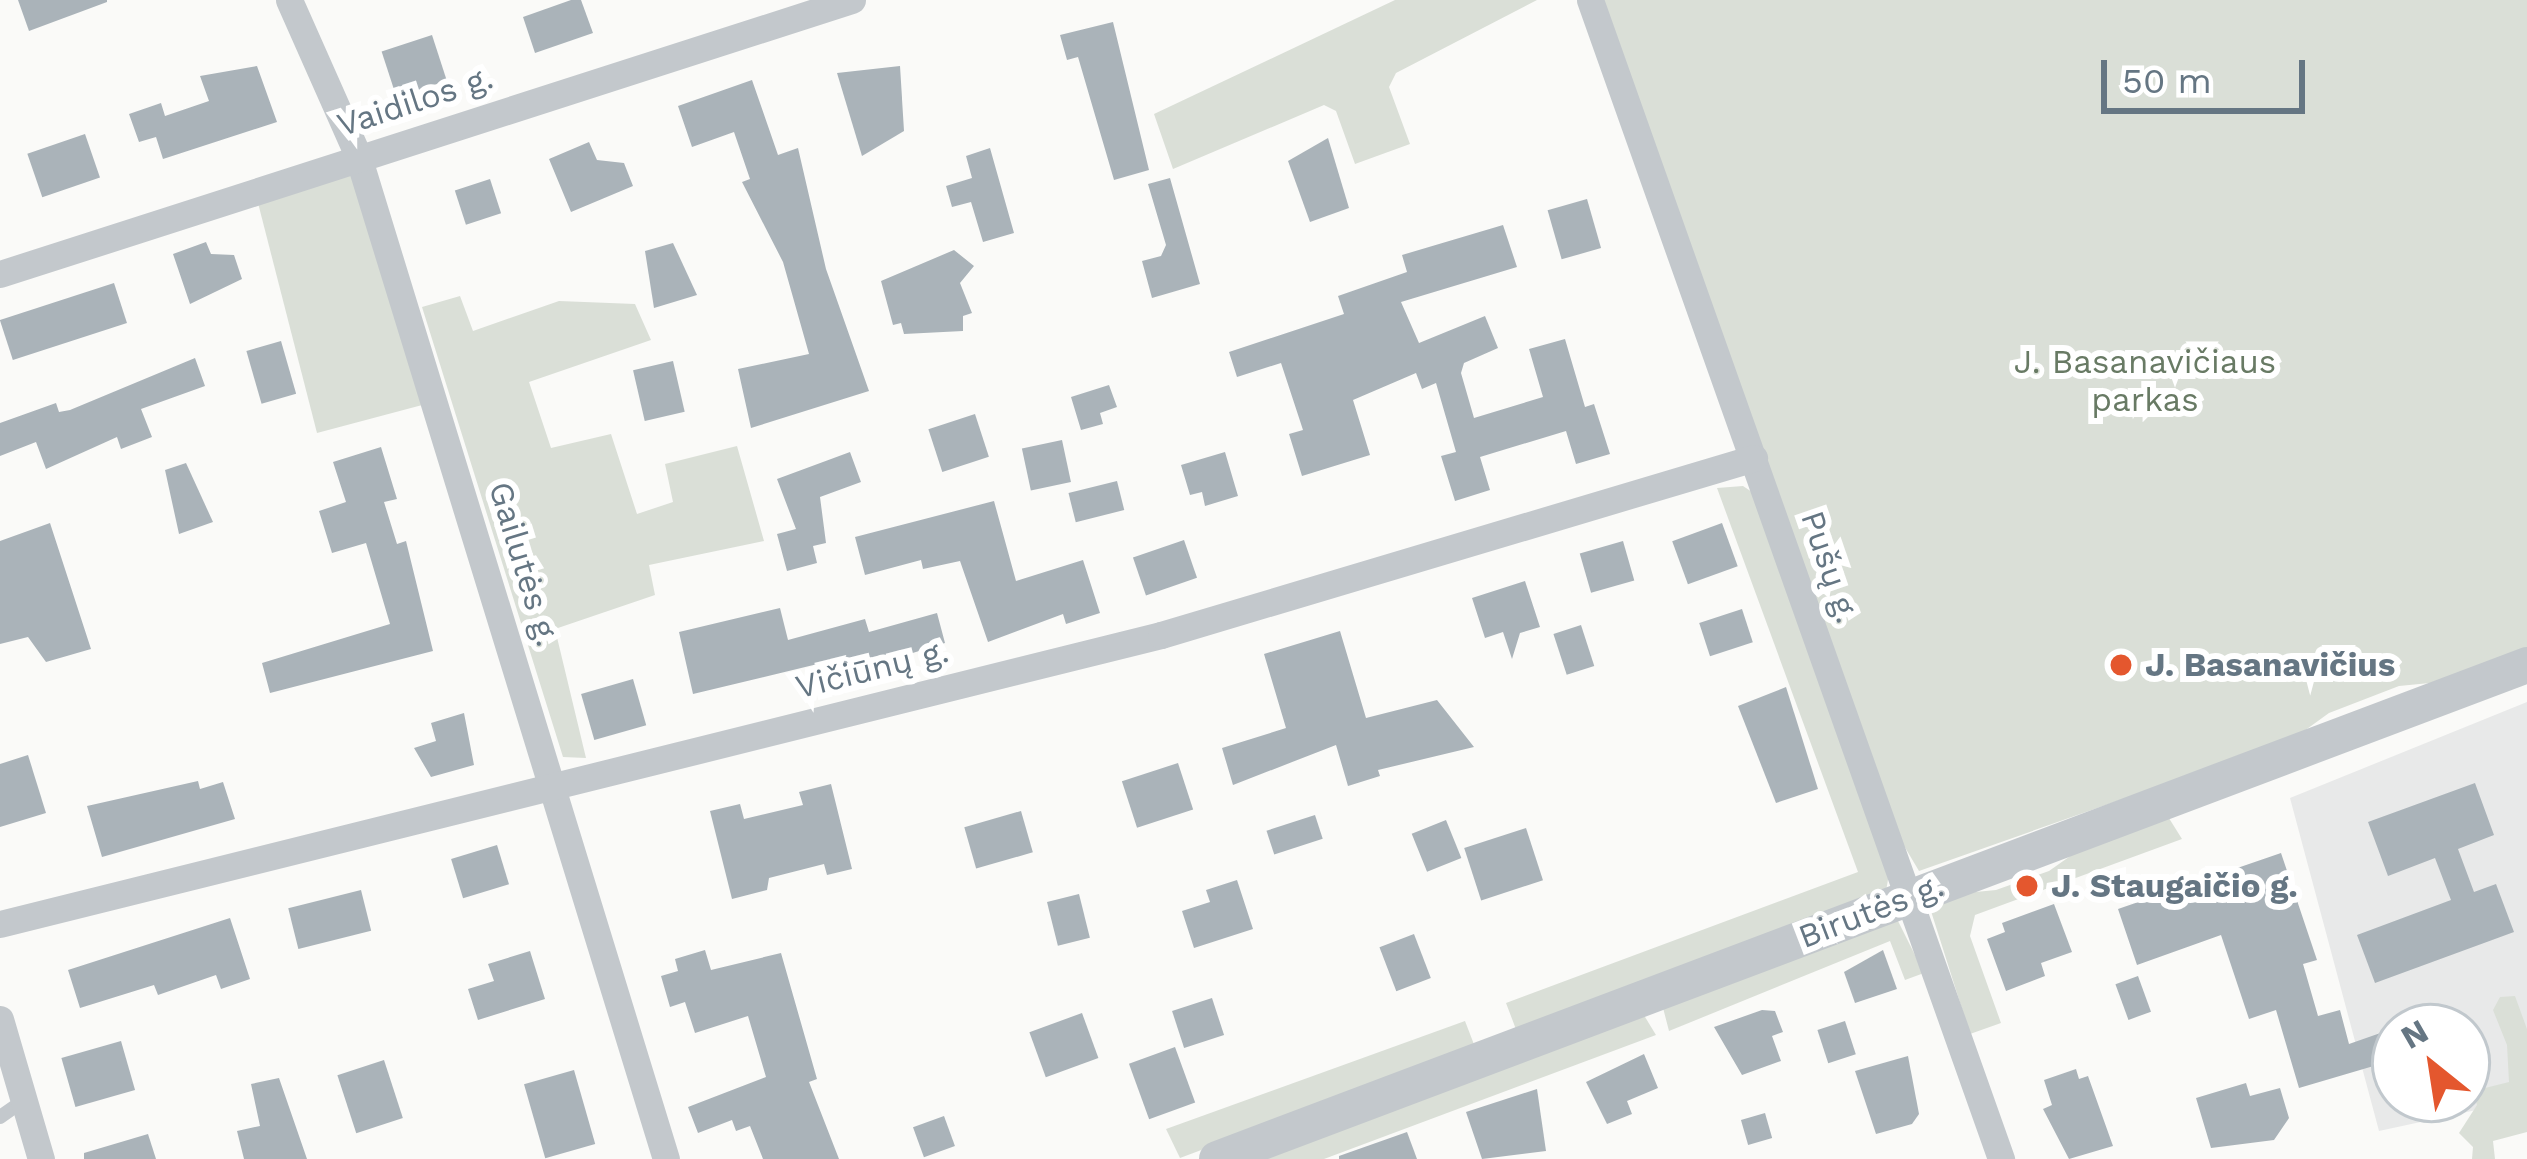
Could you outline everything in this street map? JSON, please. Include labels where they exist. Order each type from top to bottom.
[{"type":"street","name":"Gailutės g.","points":[[289,0],[358,157],[555,785],[666,1159]]},
{"type":"street","name":"Vaidilos g.","points":[[0,274],[852,0]]},
{"type":"street","name":"Pušų g.","points":[[1589,0],[2001,1159]]},
{"type":"street","name":"Vičiūnų g.","points":[[0,924],[1161,635],[1754,458]]},
{"type":"street","name":"Birutės g.","points":[[1216,1159],[2527,665]]},
{"type":"street","points":[[0,1019],[40,1159]]},
{"type":"lane","points":[[0,1117],[24,1100]]},
{"type":"shaded area","points":[[2527,702],[2527,1099],[2491,1107],[2491,1003],[2371,1003],[2371,1101],[2290,798]]},
{"type":"shaded area","points":[[2377,1123],[2416,1123],[2379,1131]]},
{"type":"green space","points":[[1395,0],[1537,0],[1396,73],[1389,87],[1410,144],[1355,164],[1336,111],[1324,105],[1173,169],[1154,114]]},
{"type":"green space","name":"J. Basanavičiaus parkas","points":[[1600,0],[2527,0],[2527,650],[2440,682],[2399,686],[2329,713],[2293,739],[1919,871],[1900,839]]},
{"type":"green space","points":[[352,172],[426,404],[317,433],[258,203]]},
{"type":"green space","points":[[460,296],[473,331],[559,301],[635,304],[651,340],[529,382],[551,448],[611,434],[637,514],[673,502],[665,464],[737,446],[764,541],[649,565],[655,595],[555,629],[586,758],[563,757],[422,307]]},
{"type":"green space","points":[[1743,486],[1752,492],[1889,874],[1886,891],[1517,1032],[1506,1003],[1858,872],[1717,488]]},
{"type":"green space","points":[[2167,815],[2182,839],[1975,915],[1970,936],[2001,1023],[1970,1034],[1930,908],[1955,894],[1996,890],[2049,871],[2086,845]]},
{"type":"green space","points":[[1897,919],[1924,973],[1905,980],[1890,941],[1669,1031],[1662,1004]]},
{"type":"green space","points":[[2515,996],[2527,1029],[2527,1132],[2493,1141],[2495,1159],[2472,1159],[2473,1147],[2459,1133],[2465,1123],[2491,1123],[2491,1086],[2509,1082],[2507,1045],[2493,1010],[2500,997]]},
{"type":"green space","points":[[1642,1012],[1656,1035],[1324,1159],[1249,1159]]},
{"type":"green space","points":[[1465,1021],[1475,1047],[1180,1158],[1166,1129]]},
{"type":"building","points":[[18,0],[107,0],[107,2],[29,31]]},
{"type":"building","points":[[581,0],[593,33],[535,53],[523,17]]},
{"type":"building","points":[[1113,22],[1149,170],[1114,180],[1078,57],[1067,60],[1060,35]]},
{"type":"building","points":[[432,35],[447,81],[396,97],[382,51]]},
{"type":"building","points":[[257,66],[277,122],[163,159],[156,137],[139,142],[129,114],[161,103],[165,116],[209,101],[200,76]]},
{"type":"building","points":[[900,66],[904,131],[862,156],[837,73]]},
{"type":"building","points":[[752,80],[778,155],[798,148],[826,269],[869,391],[751,428],[738,369],[809,354],[783,262],[742,182],[750,179],[734,132],[692,147],[678,106]]},
{"type":"building","points":[[85,134],[100,177],[42,197],[27,154]]},
{"type":"building","points":[[1328,138],[1349,208],[1310,222],[1288,161]]},
{"type":"building","points":[[589,142],[597,160],[624,163],[633,186],[571,212],[549,159]]},
{"type":"building","points":[[990,148],[1014,233],[983,242],[971,202],[952,207],[946,186],[972,178],[966,156]]},
{"type":"building","points":[[1170,178],[1200,284],[1152,298],[1142,261],[1161,256],[1166,245],[1148,184]]},
{"type":"building","points":[[490,179],[501,213],[466,225],[455,190]]},
{"type":"building","points":[[1587,199],[1601,248],[1562,259],[1548,210]]},
{"type":"building","points":[[1503,225],[1517,267],[1401,302],[1419,343],[1485,316],[1498,348],[1464,363],[1461,373],[1474,418],[1543,397],[1529,349],[1565,339],[1585,407],[1594,404],[1610,454],[1576,464],[1566,431],[1480,457],[1490,490],[1455,501],[1441,456],[1456,452],[1436,383],[1422,389],[1416,373],[1353,400],[1370,455],[1302,476],[1289,434],[1303,430],[1281,363],[1237,377],[1229,352],[1344,314],[1338,296],[1407,272],[1402,255]]},
{"type":"building","points":[[206,242],[211,254],[234,255],[242,279],[190,304],[173,254]]},
{"type":"building","points":[[673,243],[697,295],[654,308],[645,251]]},
{"type":"building","points":[[954,250],[974,266],[960,283],[972,313],[963,316],[963,331],[904,334],[901,323],[893,325],[881,281]]},
{"type":"building","points":[[114,283],[127,323],[13,360],[0,320]]},
{"type":"building","points":[[281,341],[296,394],[262,404],[246,351]]},
{"type":"building","points":[[195,358],[205,386],[141,409],[152,437],[121,449],[117,437],[46,469],[36,442],[0,456],[0,423],[56,403],[59,412],[70,410]]},
{"type":"building","points":[[673,361],[685,412],[645,421],[633,370]]},
{"type":"building","points":[[1109,385],[1117,407],[1100,413],[1103,424],[1081,430],[1071,397]]},
{"type":"building","points":[[975,414],[989,457],[942,472],[928,429]]},
{"type":"building","points":[[1062,440],[1071,482],[1031,491],[1022,449]]},
{"type":"building","points":[[381,447],[397,499],[384,502],[397,544],[406,541],[433,651],[270,693],[262,663],[390,624],[366,543],[332,553],[319,511],[346,502],[333,462]]},
{"type":"building","points":[[850,452],[861,482],[820,497],[826,543],[813,546],[817,563],[787,571],[777,534],[796,529],[777,479]]},
{"type":"building","points":[[1225,452],[1238,496],[1205,506],[1202,492],[1190,495],[1181,465]]},
{"type":"building","points":[[186,463],[213,522],[179,534],[165,470]]},
{"type":"building","points":[[1117,481],[1124,510],[1076,522],[1068,493]]},
{"type":"building","points":[[994,501],[1016,581],[1083,560],[1100,613],[1066,624],[1063,614],[988,642],[960,561],[923,569],[921,560],[865,575],[855,537]]},
{"type":"building","points":[[50,523],[91,649],[46,662],[28,637],[0,644],[0,541]]},
{"type":"building","points":[[1722,523],[1738,566],[1688,584],[1672,541]]},
{"type":"building","points":[[1184,540],[1197,578],[1146,595],[1133,558]]},
{"type":"building","points":[[1623,541],[1634,580],[1591,593],[1580,553]]},
{"type":"building","points":[[1525,581],[1540,627],[1520,633],[1512,659],[1503,632],[1485,638],[1472,598]]},
{"type":"building","points":[[780,608],[788,640],[865,619],[869,632],[937,613],[945,643],[835,677],[830,661],[693,694],[679,632]]},
{"type":"building","points":[[1742,609],[1753,642],[1710,656],[1699,623]]},
{"type":"building","points":[[1581,625],[1594,666],[1567,675],[1553,634]]},
{"type":"building","points":[[1340,631],[1366,718],[1437,700],[1474,747],[1378,770],[1380,776],[1348,786],[1336,745],[1233,785],[1222,748],[1286,728],[1264,654]]},
{"type":"building","points":[[633,679],[646,725],[594,740],[581,694]]},
{"type":"building","points":[[1786,687],[1818,789],[1776,803],[1738,706]]},
{"type":"building","points":[[464,713],[474,765],[431,777],[414,748],[436,741],[431,723]]},
{"type":"building","points":[[28,755],[46,813],[0,827],[0,764]]},
{"type":"building","points":[[1178,763],[1193,810],[1137,828],[1122,781]]},
{"type":"building","points":[[198,781],[200,789],[223,782],[235,819],[102,857],[87,806]]},
{"type":"building","points":[[2475,783],[2494,835],[2458,849],[2474,892],[2496,884],[2514,932],[2375,983],[2357,935],[2451,900],[2435,858],[2388,876],[2368,822]]},
{"type":"building","points":[[831,784],[852,869],[827,875],[824,864],[769,878],[767,890],[732,899],[710,811],[740,804],[744,819],[803,805],[799,792]]},
{"type":"building","points":[[1021,811],[1033,852],[976,869],[964,827]]},
{"type":"building","points":[[1315,815],[1323,839],[1274,855],[1266,831]]},
{"type":"building","points":[[1446,820],[1461,858],[1427,872],[1412,834]]},
{"type":"building","points":[[1526,828],[1543,880],[1481,900],[1464,848]]},
{"type":"building","points":[[497,845],[509,884],[463,898],[451,859]]},
{"type":"building","points":[[2281,853],[2317,960],[2303,964],[2318,1016],[2340,1010],[2349,1044],[2371,1036],[2371,1067],[2299,1088],[2276,1010],[2249,1019],[2221,935],[2137,965],[2118,909]]},
{"type":"building","points":[[1237,880],[1253,929],[1194,948],[1182,911],[1210,902],[1206,890]]},
{"type":"building","points":[[361,890],[371,931],[298,949],[288,908]]},
{"type":"building","points":[[1079,894],[1090,938],[1058,946],[1047,902]]},
{"type":"building","points":[[2054,904],[2072,952],[2041,963],[2045,976],[2006,991],[1987,939],[2005,932],[2002,923]]},
{"type":"building","points":[[230,918],[250,979],[221,989],[216,975],[158,995],[154,985],[80,1008],[68,970]]},
{"type":"building","points":[[1414,934],[1431,978],[1396,991],[1379,947]]},
{"type":"building","points":[[705,950],[711,970],[781,953],[817,1079],[809,1082],[839,1159],[763,1159],[750,1126],[736,1131],[732,1120],[698,1133],[688,1107],[766,1077],[748,1016],[695,1033],[685,1002],[670,1007],[661,976],[678,971],[675,959]]},
{"type":"building","points":[[1883,950],[1897,989],[1855,1003],[1844,972]]},
{"type":"building","points":[[530,951],[545,999],[478,1020],[468,989],[494,981],[488,964]]},
{"type":"building","points":[[2138,976],[2151,1012],[2128,1020],[2115,984]]},
{"type":"building","points":[[1212,998],[1224,1035],[1184,1048],[1172,1011]]},
{"type":"building","points":[[1762,1010],[1775,1011],[1783,1032],[1772,1036],[1781,1061],[1742,1075],[1714,1027]]},
{"type":"building","points":[[1082,1013],[1098,1058],[1046,1077],[1029,1032]]},
{"type":"building","points":[[1845,1021],[1856,1054],[1828,1063],[1817,1030]]},
{"type":"building","points":[[121,1041],[135,1090],[75,1107],[61,1058]]},
{"type":"building","points":[[1175,1047],[1195,1102],[1149,1119],[1129,1064]]},
{"type":"building","points":[[1644,1054],[1658,1088],[1627,1101],[1632,1114],[1607,1124],[1586,1082]]},
{"type":"building","points":[[1908,1056],[1919,1114],[1912,1124],[1876,1134],[1855,1071]]},
{"type":"building","points":[[384,1060],[403,1118],[356,1133],[337,1075]]},
{"type":"building","points":[[2076,1069],[2079,1079],[2088,1076],[2113,1146],[2069,1159],[2043,1109],[2052,1105],[2044,1080]]},
{"type":"building","points":[[574,1070],[595,1144],[545,1158],[524,1084]]},
{"type":"building","points":[[279,1078],[307,1159],[244,1159],[237,1131],[260,1126],[251,1084]]},
{"type":"building","points":[[2246,1083],[2250,1096],[2280,1088],[2289,1118],[2274,1140],[2211,1148],[2196,1098]]},
{"type":"building","points":[[1537,1089],[1546,1151],[1482,1159],[1466,1112]]},
{"type":"building","points":[[1765,1113],[1772,1138],[1748,1145],[1741,1120]]},
{"type":"building","points":[[944,1116],[955,1146],[924,1157],[913,1127]]},
{"type":"building","points":[[1407,1132],[1417,1159],[1339,1159],[1339,1156]]},
{"type":"building","points":[[148,1134],[156,1159],[84,1159],[84,1153]]},
{"type":"place","name":"J. Basanavičius","points":[[2121,665]]},
{"type":"place","name":"J. Staugaičio g.","points":[[2027,886]]}]
